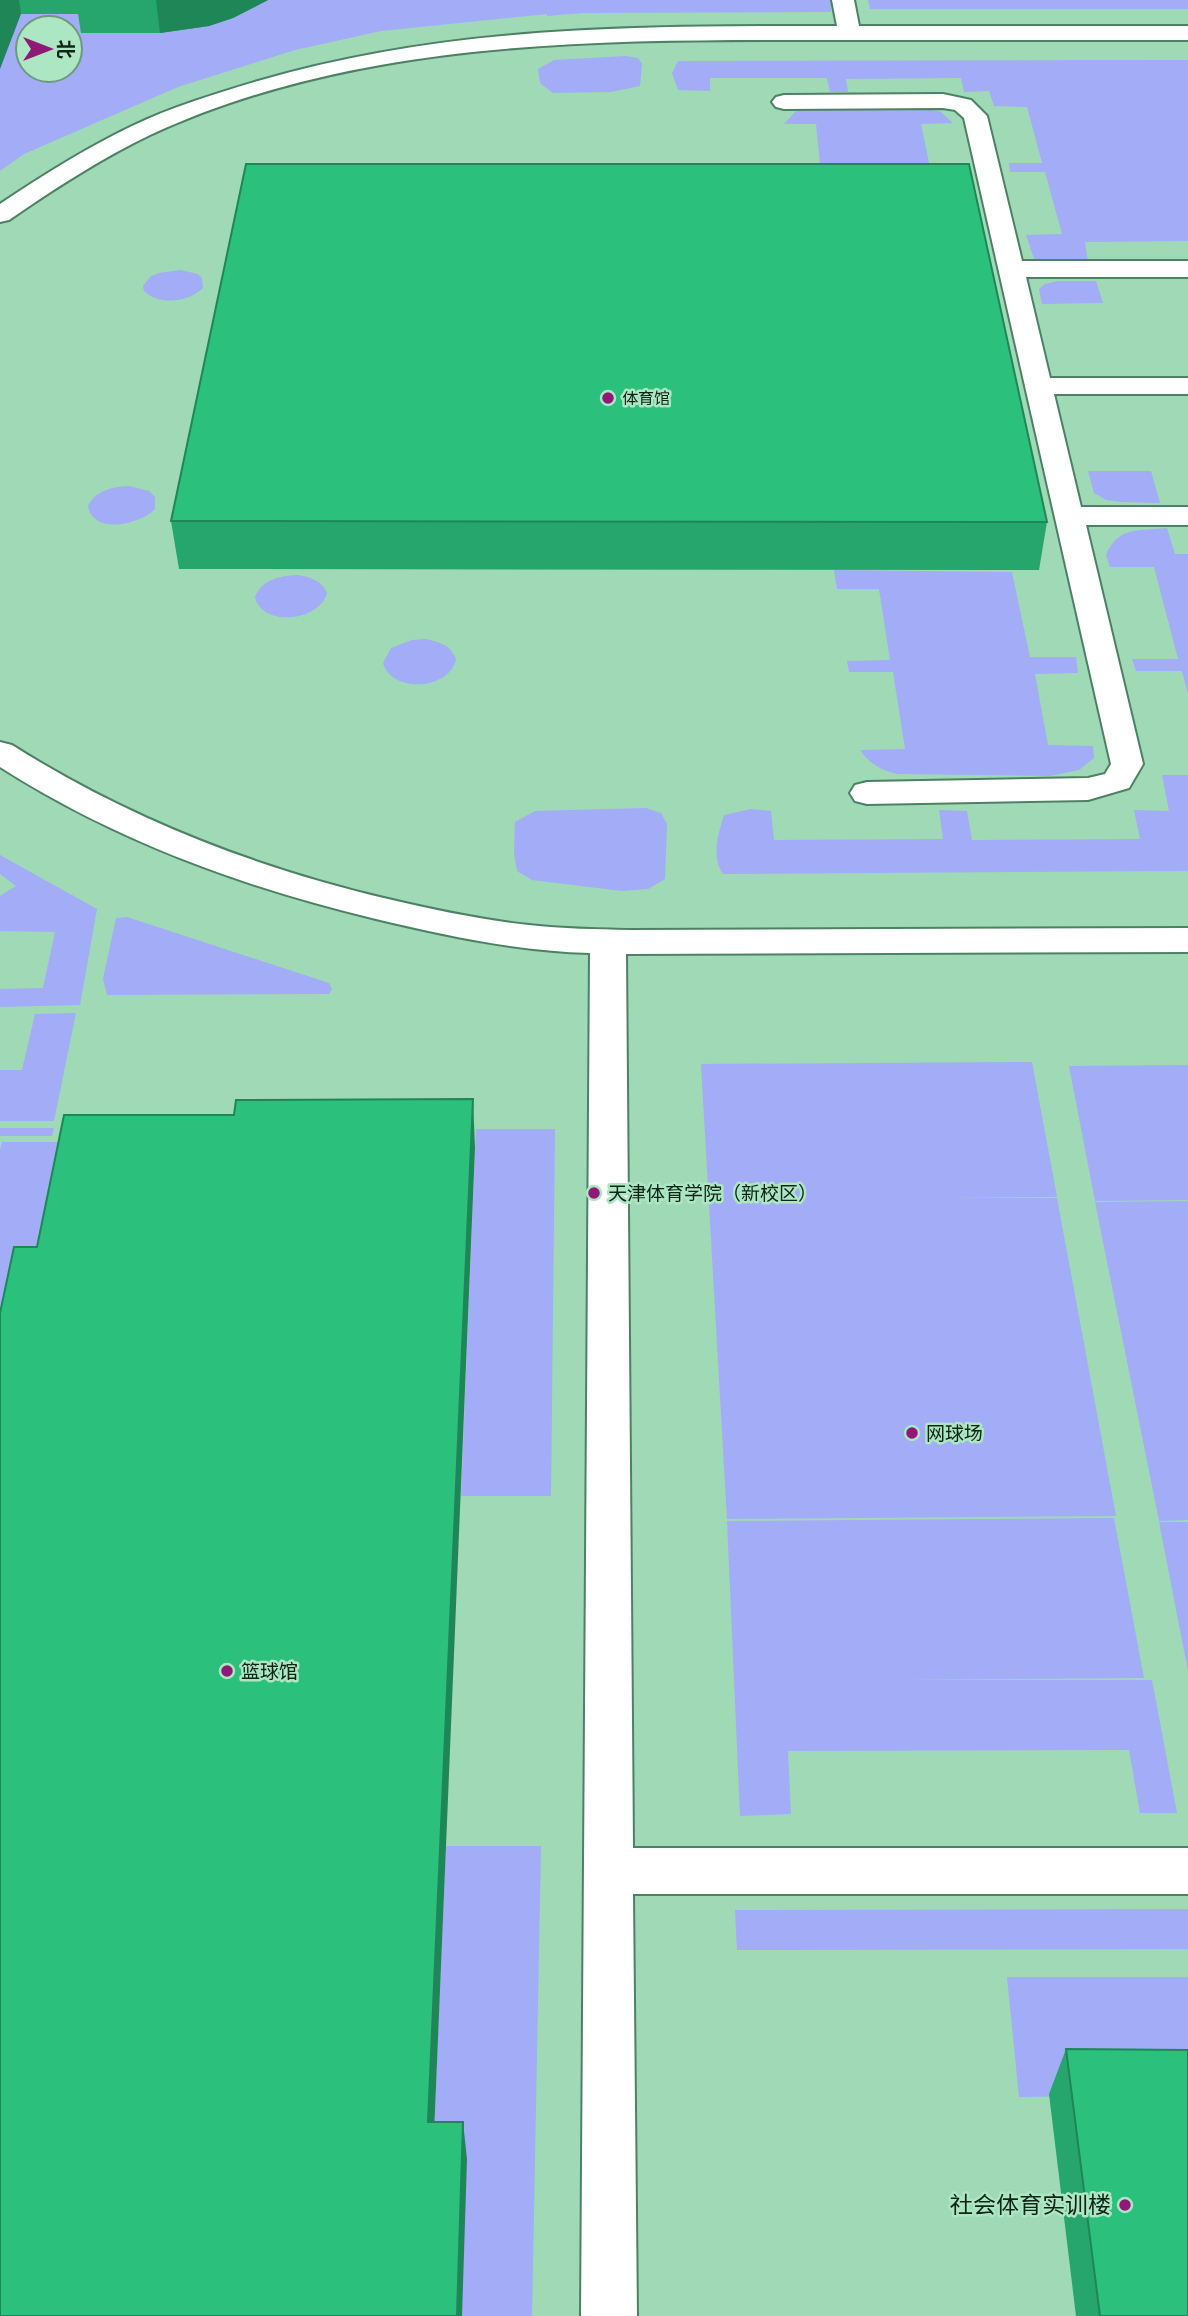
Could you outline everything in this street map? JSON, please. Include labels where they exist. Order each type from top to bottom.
[{"type":"lane","points":[[843,0],[849,33]]},
{"type":"lane","points":[[0,215],[71,168],[121,141],[222,99],[330,69],[440,49],[547,37],[633,33],[1188,33]]},
{"type":"lane","points":[[783,102],[943,101],[962,105],[975,116],[1127,764],[1117,781],[1088,789],[867,793]]},
{"type":"lane","points":[[1011,269],[1188,269]]},
{"type":"lane","points":[[1039,386],[1188,386]]},
{"type":"lane","points":[[1069,516],[1188,516]]},
{"type":"lane","points":[[0,752],[37,777],[144,832],[202,856],[276,882],[454,926],[545,939],[608,941],[1188,940]]},
{"type":"lane","points":[[608,941],[609,2316]]},
{"type":"lane","points":[[608,1871],[1188,1871]]},
{"type":"shaded area","points":[[0,0],[831,0],[831,12],[547,14],[381,31],[295,50],[178,87],[24,154],[0,171]]},
{"type":"shaded area","points":[[868,0],[1188,0],[1188,9],[870,9]]},
{"type":"shaded area","points":[[626,56],[638,58],[642,64],[640,86],[611,92],[553,93],[540,83],[538,69],[554,60]]},
{"type":"shaded area","points":[[1188,60],[1188,241],[1085,242],[1088,262],[1034,259],[1026,235],[1062,234],[1045,172],[1010,172],[1009,163],[1042,163],[1027,107],[994,106],[989,91],[964,92],[961,78],[846,79],[848,92],[830,92],[827,78],[710,78],[710,91],[678,90],[672,73],[678,61]]},
{"type":"shaded area","points":[[809,108],[928,109],[941,112],[953,123],[921,124],[929,163],[962,164],[964,173],[820,164],[816,124],[784,124],[796,111]]},
{"type":"shaded area","points":[[180,270],[198,274],[202,278],[203,288],[190,296],[174,300],[158,299],[144,291],[143,286],[151,276]]},
{"type":"shaded area","points":[[1058,281],[1096,281],[1103,303],[1042,304],[1039,289],[1045,284]]},
{"type":"shaded area","points":[[1088,471],[1151,471],[1160,503],[1106,500],[1094,493]]},
{"type":"shaded area","points":[[129,486],[149,491],[155,497],[155,509],[129,523],[108,524],[92,515],[88,506],[95,496],[111,489]]},
{"type":"shaded area","points":[[1167,528],[1175,554],[1188,554],[1188,694],[1182,671],[1136,671],[1132,659],[1178,659],[1154,567],[1110,567],[1106,555],[1123,535],[1139,530]]},
{"type":"shaded area","points":[[834,570],[1012,572],[1030,657],[1076,657],[1078,673],[1035,674],[1048,745],[1093,746],[1094,758],[1079,770],[1050,776],[898,774],[872,763],[860,750],[905,749],[893,672],[849,672],[847,661],[890,660],[879,589],[837,589]]},
{"type":"shaded area","points":[[297,575],[315,580],[327,593],[314,610],[303,615],[279,617],[260,607],[255,597],[262,586],[278,578]]},
{"type":"shaded area","points":[[425,639],[447,647],[454,654],[456,659],[452,669],[433,682],[421,684],[408,684],[388,673],[383,663],[391,648],[412,640]]},
{"type":"shaded area","points":[[1162,775],[1188,775],[1188,871],[723,874],[717,860],[718,838],[724,815],[751,809],[771,811],[774,840],[943,839],[939,810],[967,811],[972,840],[1140,839],[1134,810],[1169,811]]},
{"type":"shaded area","points":[[646,808],[661,813],[667,824],[665,879],[648,889],[622,891],[532,880],[517,871],[514,853],[515,822],[535,811]]},
{"type":"shaded area","points":[[0,855],[97,909],[80,1005],[0,1007],[0,989],[43,988],[55,932],[0,931],[0,896],[16,886],[0,874]]},
{"type":"shaded area","points":[[127,917],[329,983],[332,989],[329,994],[107,995],[103,979],[116,918]]},
{"type":"shaded area","points":[[76,1013],[54,1121],[0,1121],[0,1070],[22,1070],[35,1014]]},
{"type":"shaded area","points":[[1032,1062],[1057,1197],[942,1198],[1057,1198],[1116,1516],[727,1519],[701,1064]]},
{"type":"shaded area","points":[[1188,1065],[1188,1200],[1095,1201],[1069,1066]]},
{"type":"shaded area","points":[[0,1128],[54,1128],[52,1136],[0,1136]]},
{"type":"shaded area","points":[[476,1129],[555,1129],[551,1496],[461,1496]]},
{"type":"shaded area","points":[[2,1142],[80,1142],[0,1432],[0,1150]]},
{"type":"shaded area","points":[[1188,1201],[1188,1520],[1159,1521],[1095,1202]]},
{"type":"shaded area","points":[[1114,1518],[1144,1678],[899,1680],[1152,1680],[1177,1813],[1140,1813],[1129,1750],[788,1751],[791,1814],[740,1816],[727,1521]]},
{"type":"shaded area","points":[[1159,1522],[1188,1522],[1188,1671]]},
{"type":"shaded area","points":[[446,1846],[541,1846],[532,2316],[461,2316],[433,2159]]},
{"type":"shaded area","points":[[1188,1909],[1188,1949],[737,1950],[735,1910]]},
{"type":"shaded area","points":[[1007,1977],[1188,1977],[1188,2095],[1019,2097]]},
{"type":"building","name":"体育馆","points":[[246,164],[969,164],[1047,522],[171,521]]},
{"type":"building","name":"篮球馆","points":[[473,1099],[428,2122],[463,2122],[457,2316],[0,2316],[0,1313],[14,1247],[37,1247],[64,1115],[234,1115],[236,1100]]},
{"type":"building","name":"社会体育实训楼","points":[[1066,2049],[1188,2050],[1188,2316],[1100,2316]]},
{"type":"place","name":"体育馆","points":[[608,398]]},
{"type":"place","name":"天津体育学院（新校区）","points":[[594,1193]]},
{"type":"place","name":"网球场","points":[[912,1433]]},
{"type":"place","name":"篮球馆","points":[[227,1671]]},
{"type":"place","name":"社会体育实训楼","points":[[1125,2205]]}]
